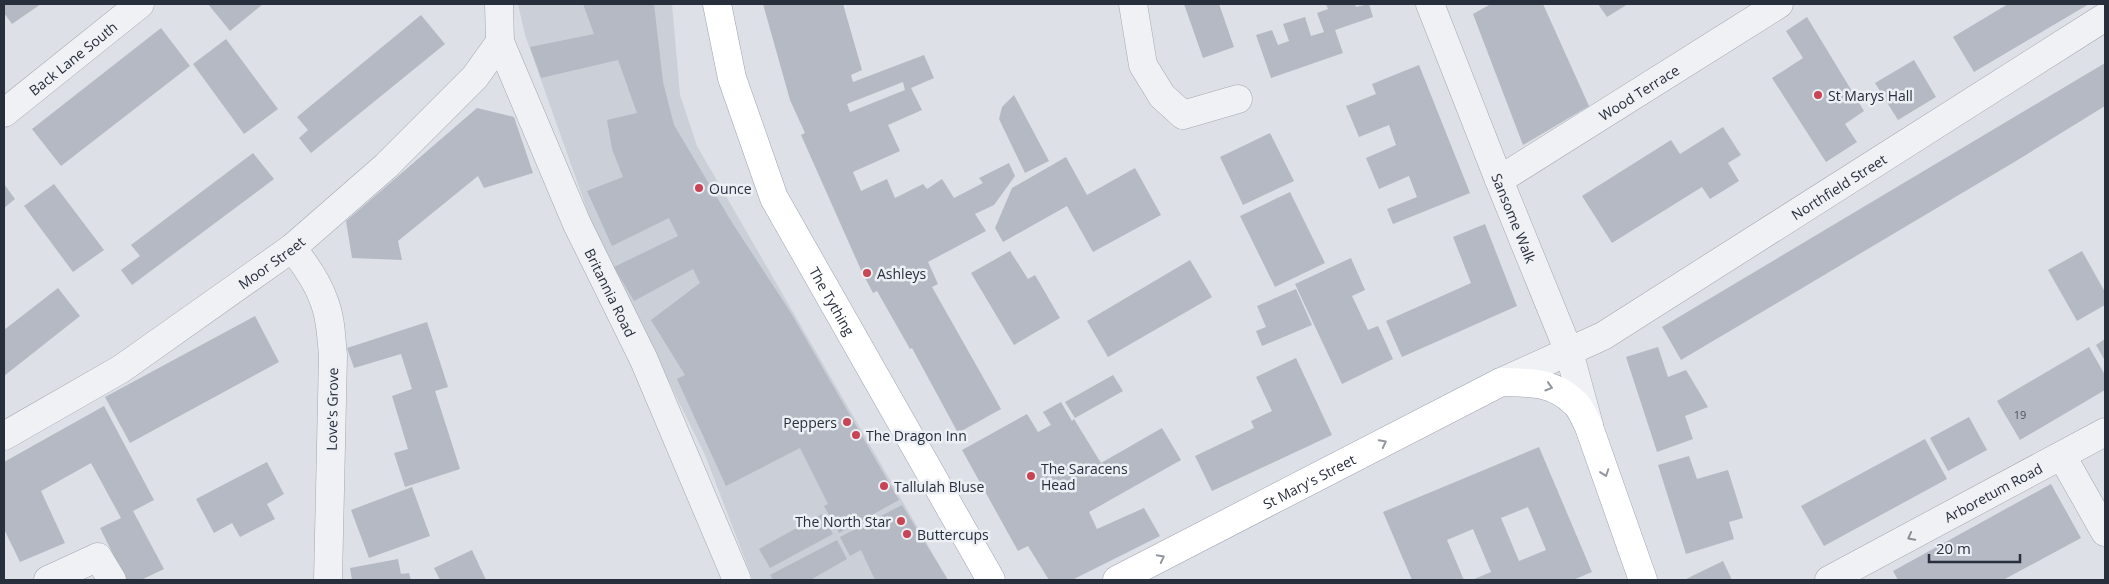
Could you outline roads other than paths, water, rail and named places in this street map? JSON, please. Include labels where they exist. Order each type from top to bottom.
[{"type":"main road","name":"The Tything","points":[[717,4],[732,78],[774,198],[991,580]]},
{"type":"main road","points":[[1501,382],[1534,383],[1554,387],[1577,404],[1590,430]]},
{"type":"main road","name":"St Mary's Street","points":[[1118,580],[1501,382]]},
{"type":"main road","name":"Sansome Walk","points":[[1590,430],[1643,580]]},
{"type":"street","name":"Back Lane South","points":[[4,113],[140,4]]},
{"type":"street","name":"Britannia Road","points":[[499,4],[500,42],[577,224],[644,360],[737,580]]},
{"type":"street","points":[[1133,4],[1142,65],[1162,96],[1183,116],[1238,99]]},
{"type":"street","name":"Sansome Walk","points":[[1430,4],[1569,352],[1590,430]]},
{"type":"street","name":"Wood Terrace","points":[[1499,180],[1780,4]]},
{"type":"street","name":"Northfield Street","points":[[1501,382],[1603,336],[2105,17]]},
{"type":"street","name":"Moor Street","points":[[4,436],[121,369],[292,248],[386,166],[469,84],[500,42]]},
{"type":"street","name":"Love's Grove","points":[[292,248],[301,259],[324,300],[329,319],[334,355],[328,580]]},
{"type":"street","name":"Arboretum Road","points":[[1830,580],[2105,432]]},
{"type":"street","points":[[2062,456],[2105,532]]},
{"type":"street","points":[[48,580],[98,557],[112,580]]},
{"type":"place","name":"St Marys Hall","points":[[1818,95]]},
{"type":"place","name":"Ounce","points":[[699,188]]},
{"type":"place","name":"Ashleys","points":[[867,273]]},
{"type":"place","name":"Peppers","points":[[847,422]]},
{"type":"place","name":"The Dragon Inn","points":[[856,435]]},
{"type":"place","name":"The Saracens Head","points":[[1031,476]]},
{"type":"place","name":"Tallulah Bluse","points":[[884,486]]},
{"type":"place","name":"The North Star","points":[[901,521]]},
{"type":"place","name":"Buttercups","points":[[907,534]]}]
